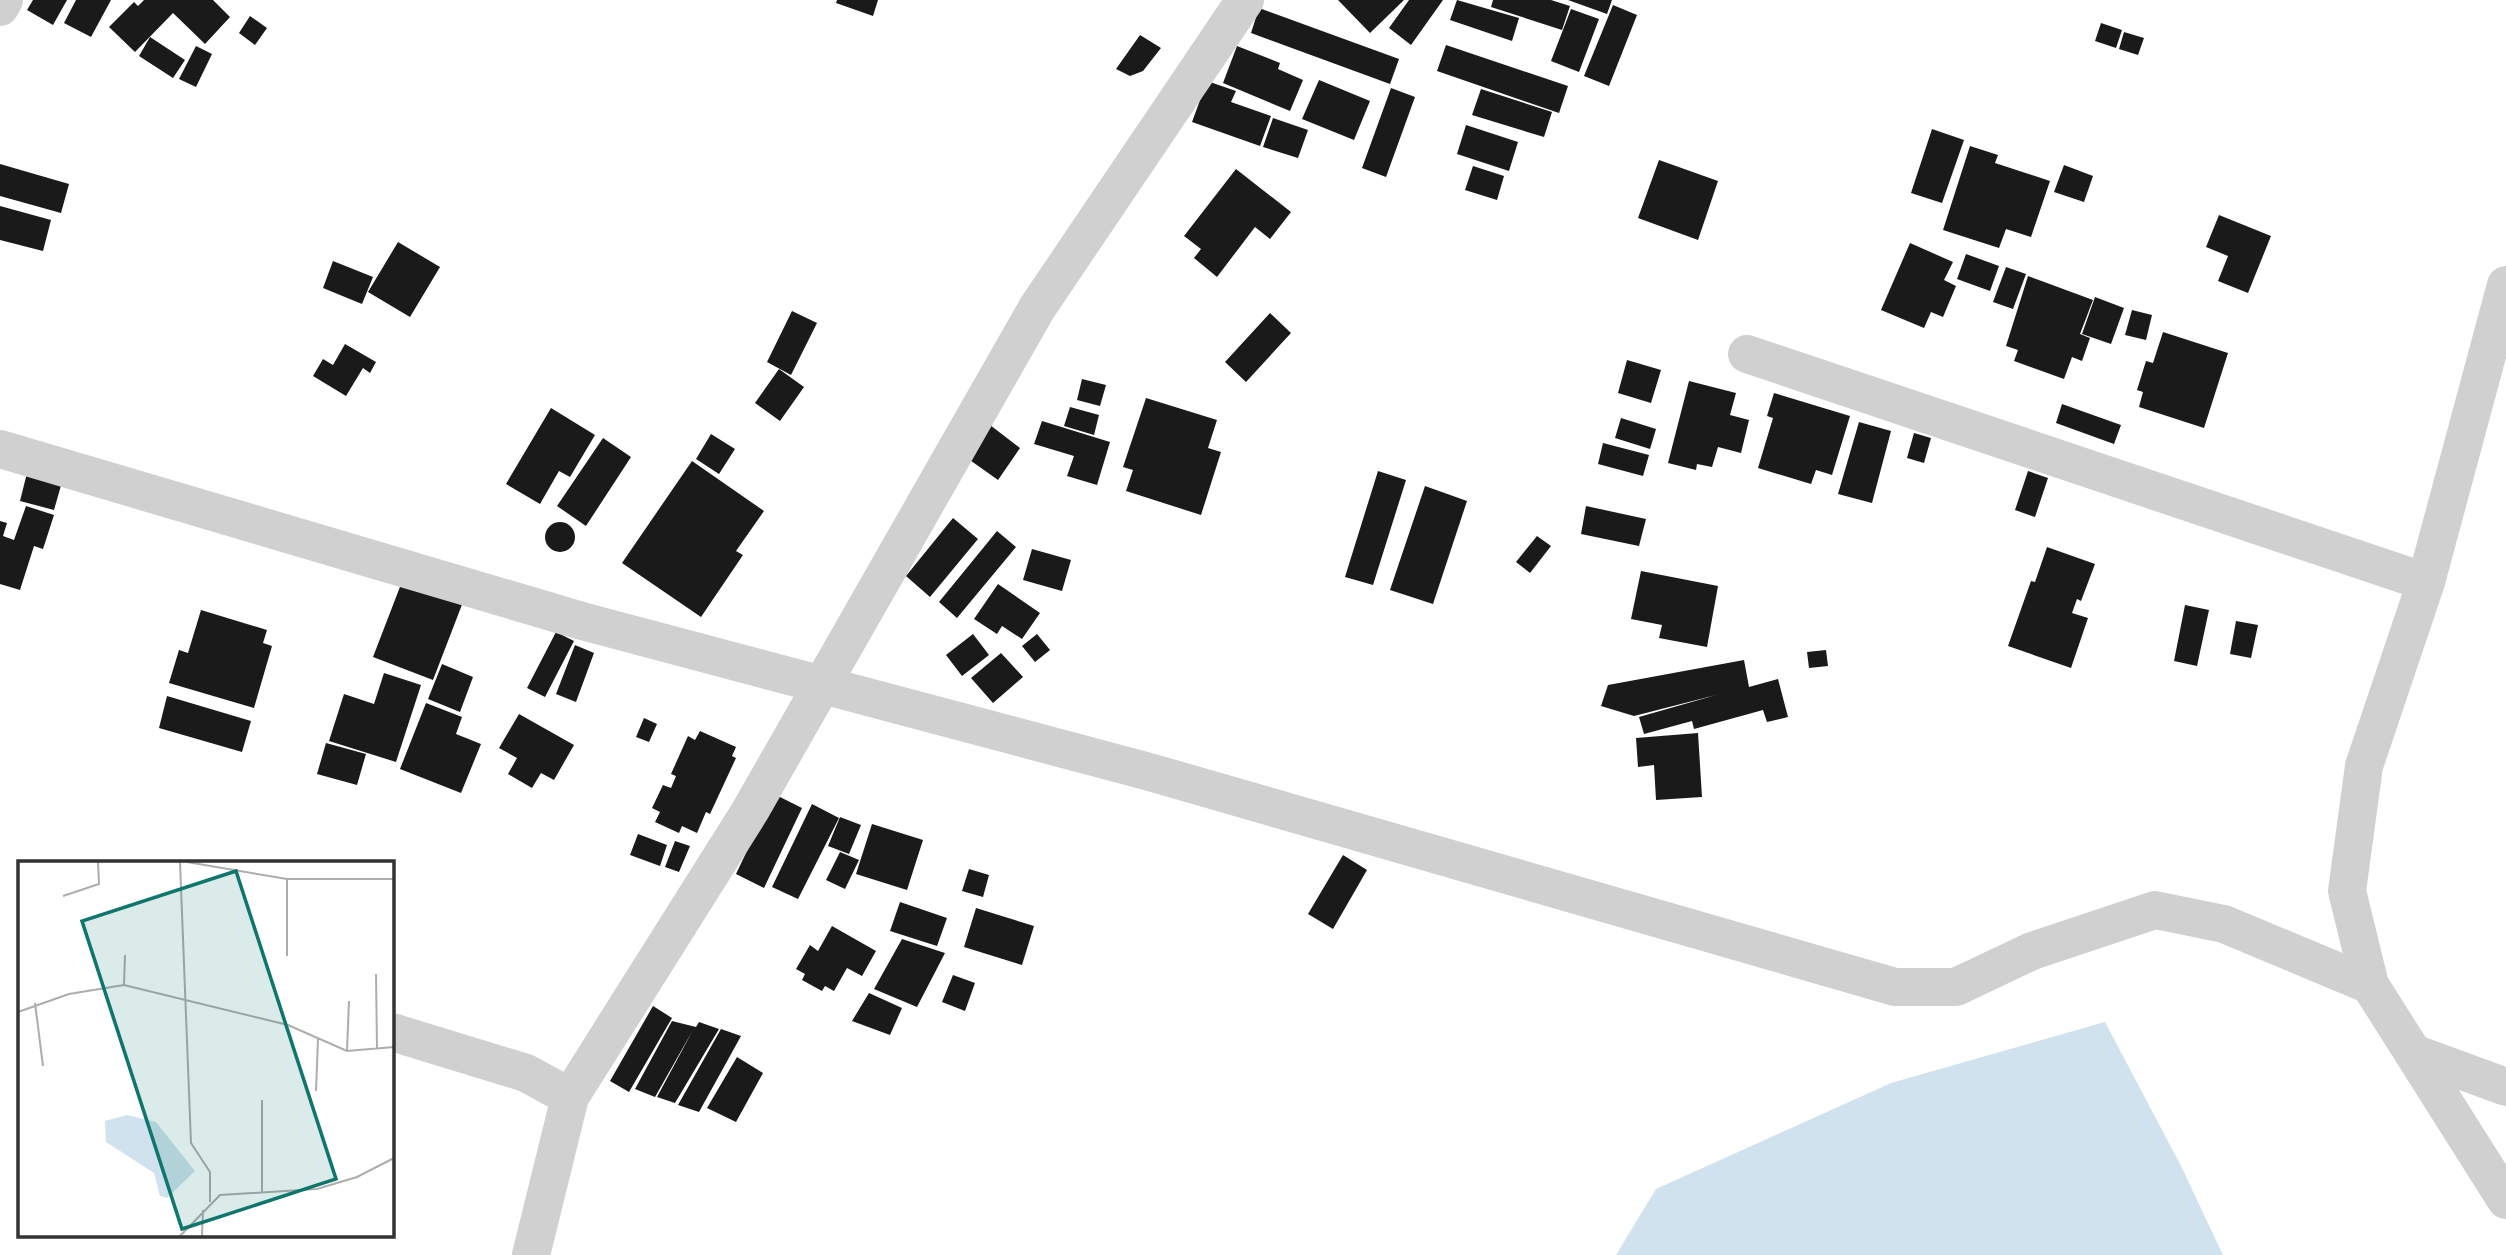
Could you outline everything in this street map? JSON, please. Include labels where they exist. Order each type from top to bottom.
[{"type":"street","points":[[0,7],[4,0]]},
{"type":"street","points":[[531,1255],[570,1097],[750,811],[1037,308],[1245,0]]},
{"type":"street","points":[[2506,285],[2426,582],[2364,766],[2347,891],[2370,985],[2506,1200]]},
{"type":"street","points":[[1746,354],[2426,582]]},
{"type":"street","points":[[0,449],[582,621],[1146,771],[1895,986],[1956,987],[2032,951],[2155,910],[2224,924],[2370,985]]},
{"type":"street","points":[[394,1033],[526,1073],[570,1097]]},
{"type":"street","points":[[2416,1054],[2506,1087]]},
{"type":"water","points":[[2105,1022],[2181,1166],[2223,1255],[1616,1255],[1656,1189],[1891,1083]]},
{"type":"building","points":[[33,0],[67,0],[53,25],[27,10]]},
{"type":"building","points":[[76,0],[111,0],[91,37],[64,23]]},
{"type":"building","points":[[144,0],[213,0],[230,17],[205,44],[173,13],[135,52],[109,27],[134,2],[138,6]]},
{"type":"building","points":[[837,0],[878,0],[873,16],[836,3]]},
{"type":"building","points":[[1338,0],[1404,0],[1370,33]]},
{"type":"building","points":[[1409,0],[1443,0],[1411,45],[1389,28]]},
{"type":"building","points":[[1457,0],[1519,18],[1512,41],[1450,20]]},
{"type":"building","points":[[1493,0],[1551,0],[1570,6],[1562,30],[1491,7]]},
{"type":"building","points":[[1568,0],[1612,0],[1607,14]]},
{"type":"building","points":[[1613,5],[1637,15],[1609,86],[1584,76]]},
{"type":"building","points":[[1259,8],[1399,59],[1390,84],[1251,33]]},
{"type":"building","points":[[1571,9],[1599,19],[1579,72],[1551,61]]},
{"type":"building","points":[[250,16],[267,28],[255,45],[239,33]]},
{"type":"building","points":[[2101,23],[2122,30],[2116,48],[2095,41]]},
{"type":"building","points":[[2124,32],[2144,38],[2138,55],[2119,49]]},
{"type":"building","points":[[1140,35],[1161,48],[1143,71],[1130,76],[1116,69]]},
{"type":"building","points":[[150,37],[185,60],[173,78],[139,56]]},
{"type":"building","points":[[1446,45],[1568,86],[1559,113],[1437,71]]},
{"type":"building","points":[[196,46],[212,54],[196,87],[179,79]]},
{"type":"building","points":[[1237,46],[1280,63],[1278,69],[1303,80],[1290,111],[1223,83]]},
{"type":"building","points":[[1319,80],[1370,101],[1354,140],[1302,119]]},
{"type":"building","points":[[1207,81],[1236,91],[1231,102],[1271,116],[1260,146],[1192,122]]},
{"type":"building","points":[[1391,88],[1415,97],[1386,177],[1362,168]]},
{"type":"building","points":[[1481,89],[1552,112],[1544,137],[1472,115]]},
{"type":"building","points":[[1273,118],[1308,130],[1298,158],[1263,147]]},
{"type":"building","points":[[1466,125],[1518,142],[1509,171],[1457,154]]},
{"type":"building","points":[[1932,129],[1964,140],[1942,203],[1911,193]]},
{"type":"building","points":[[1970,146],[1998,155],[1995,163],[2050,181],[2031,237],[2006,229],[1999,248],[1943,230]]},
{"type":"building","points":[[1659,160],[1718,181],[1698,240],[1638,218]]},
{"type":"building","points":[[0,164],[69,184],[61,213],[0,196]]},
{"type":"building","points":[[2064,165],[2093,176],[2084,202],[2054,192]]},
{"type":"building","points":[[1473,166],[1504,176],[1497,200],[1465,190]]},
{"type":"building","points":[[1236,169],[1291,212],[1270,239],[1255,227],[1217,277],[1194,258],[1201,249],[1184,236]]},
{"type":"building","points":[[0,206],[51,220],[43,251],[0,240]]},
{"type":"building","points":[[2219,215],[2271,236],[2248,293],[2218,281],[2228,256],[2206,247]]},
{"type":"building","points":[[398,242],[440,267],[410,317],[368,292]]},
{"type":"building","points":[[1910,243],[1953,262],[1944,280],[1956,286],[1943,317],[1931,312],[1924,328],[1881,310]]},
{"type":"building","points":[[1966,254],[1999,266],[1990,291],[1957,279]]},
{"type":"building","points":[[333,261],[373,277],[362,304],[323,288]]},
{"type":"building","points":[[2006,267],[2026,274],[2013,309],[1993,302]]},
{"type":"building","points":[[2028,276],[2093,300],[2080,334],[2090,338],[2082,361],[2072,357],[2064,379],[2014,361],[2018,350],[2006,346]]},
{"type":"building","points":[[2095,297],[2124,308],[2111,344],[2082,334]]},
{"type":"building","points":[[2132,310],[2152,315],[2146,340],[2125,335]]},
{"type":"building","points":[[792,311],[817,323],[791,375],[767,362]]},
{"type":"building","points":[[1270,313],[1291,333],[1246,382],[1225,362]]},
{"type":"building","points":[[2163,332],[2228,353],[2204,428],[2139,407],[2143,392],[2137,390],[2146,361],[2153,363]]},
{"type":"building","points":[[345,344],[376,362],[370,373],[363,368],[346,396],[313,376],[323,359],[333,365]]},
{"type":"building","points":[[1627,360],[1661,370],[1651,403],[1618,393]]},
{"type":"building","points":[[779,369],[804,387],[780,421],[755,403]]},
{"type":"building","points":[[1082,379],[1106,385],[1100,406],[1077,400]]},
{"type":"building","points":[[1689,381],[1736,393],[1730,415],[1749,420],[1741,453],[1718,447],[1712,467],[1697,464],[1696,470],[1668,463]]},
{"type":"building","points":[[1774,393],[1850,416],[1832,475],[1816,470],[1811,484],[1758,468],[1773,418],[1767,416]]},
{"type":"building","points":[[1146,398],[1217,420],[1208,448],[1221,452],[1201,515],[1126,491],[1133,470],[1123,467]]},
{"type":"building","points":[[2062,404],[2121,425],[2114,444],[2056,423]]},
{"type":"building","points":[[1070,407],[1099,415],[1094,435],[1064,426]]},
{"type":"building","points":[[551,408],[595,435],[570,477],[559,471],[540,504],[506,484]]},
{"type":"building","points":[[1621,418],[1656,429],[1650,449],[1615,438]]},
{"type":"building","points":[[1042,421],[1110,442],[1097,485],[1067,476],[1074,456],[1034,444]]},
{"type":"building","points":[[1859,422],[1891,431],[1872,503],[1838,494]]},
{"type":"building","points":[[990,425],[1020,448],[998,480],[967,458]]},
{"type":"building","points":[[1914,433],[1931,438],[1924,463],[1907,458]]},
{"type":"building","points":[[711,434],[735,449],[719,474],[696,459]]},
{"type":"building","points":[[603,438],[631,457],[586,526],[557,506]]},
{"type":"building","points":[[1603,443],[1649,455],[1643,476],[1598,464]]},
{"type":"building","points":[[692,461],[764,511],[736,551],[743,555],[701,617],[622,563]]},
{"type":"building","points":[[1378,471],[1406,480],[1373,585],[1345,577]]},
{"type":"building","points":[[2028,471],[2048,478],[2035,517],[2015,510]]},
{"type":"building","points":[[27,473],[62,482],[54,510],[20,501]]},
{"type":"building","points":[[1425,486],[1467,501],[1433,604],[1390,590]]},
{"type":"building","points":[[26,506],[54,515],[43,549],[34,546],[20,590],[0,584],[0,521],[7,523],[3,536],[14,540]]},
{"type":"building","points":[[1586,506],[1646,519],[1639,546],[1581,534]]},
{"type":"building","points":[[953,518],[978,539],[930,597],[906,576]]},
{"type":"building","points":[[560,522],[566,523],[574,531],[574,543],[566,551],[560,552],[554,551],[546,543],[545,537],[546,531],[554,523]]},
{"type":"building","points":[[997,531],[1016,547],[957,618],[939,602]]},
{"type":"building","points":[[1537,536],[1551,546],[1530,573],[1516,562]]},
{"type":"building","points":[[2047,547],[2095,564],[2081,601],[2077,599],[2072,613],[2088,618],[2071,668],[2008,646],[2031,581],[2035,582]]},
{"type":"building","points":[[1032,549],[1071,560],[1062,591],[1023,580]]},
{"type":"building","points":[[1641,571],[1718,586],[1707,647],[1659,638],[1662,625],[1631,619]]},
{"type":"building","points":[[403,579],[463,602],[433,680],[373,657]]},
{"type":"building","points":[[998,584],[1040,613],[1022,639],[1002,626],[997,634],[974,619]]},
{"type":"building","points":[[2185,605],[2209,610],[2197,666],[2174,661]]},
{"type":"building","points":[[201,610],[267,630],[263,643],[272,646],[254,708],[169,683],[179,650],[188,653]]},
{"type":"building","points":[[2236,621],[2258,625],[2251,658],[2230,654]]},
{"type":"building","points":[[556,632],[574,641],[545,697],[527,688]]},
{"type":"building","points":[[973,634],[989,655],[962,676],[946,655]]},
{"type":"building","points":[[1037,634],[1050,650],[1035,662],[1022,646]]},
{"type":"building","points":[[575,645],[594,653],[576,702],[556,694]]},
{"type":"building","points":[[1826,650],[1828,666],[1809,668],[1807,652]]},
{"type":"building","points":[[1001,653],[1023,677],[993,703],[971,678]]},
{"type":"building","points":[[1744,660],[1749,687],[1778,679],[1788,717],[1767,722],[1763,710],[1694,729],[1692,721],[1644,734],[1639,717],[1716,695],[1634,716],[1601,706],[1608,685]]},
{"type":"building","points":[[442,664],[473,677],[460,712],[428,699]]},
{"type":"building","points":[[384,673],[421,685],[396,762],[329,741],[344,694],[374,704]]},
{"type":"building","points":[[167,696],[251,721],[242,752],[159,728]]},
{"type":"building","points":[[426,703],[462,717],[456,734],[481,744],[461,793],[400,769]]},
{"type":"building","points":[[519,714],[574,745],[554,780],[541,773],[532,788],[508,774],[517,758],[499,748]]},
{"type":"building","points":[[644,718],[657,724],[649,742],[636,737]]},
{"type":"building","points":[[700,731],[736,747],[732,756],[736,758],[710,814],[706,812],[697,833],[682,826],[679,833],[655,822],[660,812],[652,808],[663,785],[671,788],[676,776],[671,774],[688,736],[695,740]]},
{"type":"building","points":[[1698,733],[1702,797],[1656,800],[1654,765],[1638,767],[1636,738]]},
{"type":"building","points":[[326,743],[366,754],[357,785],[317,774]]},
{"type":"building","points":[[774,794],[802,808],[764,888],[736,874]]},
{"type":"building","points":[[812,804],[839,818],[798,899],[772,887]]},
{"type":"building","points":[[840,817],[861,825],[849,854],[828,846]]},
{"type":"building","points":[[872,824],[923,840],[907,890],[856,874]]},
{"type":"building","points":[[638,834],[667,845],[660,866],[630,855]]},
{"type":"building","points":[[675,841],[690,846],[679,872],[665,867]]},
{"type":"building","points":[[840,852],[859,860],[845,889],[826,880]]},
{"type":"building","points":[[1343,855],[1367,870],[1333,929],[1308,914]]},
{"type":"building","points":[[969,869],[989,875],[983,897],[962,891]]},
{"type":"building","points":[[900,902],[947,918],[937,946],[890,931]]},
{"type":"building","points":[[976,908],[1034,926],[1022,965],[964,947]]},
{"type":"building","points":[[832,926],[876,951],[862,976],[847,968],[834,991],[825,986],[822,991],[802,980],[805,974],[796,969],[810,945],[818,951]]},
{"type":"building","points":[[902,939],[945,953],[917,1007],[874,989]]},
{"type":"building","points":[[953,975],[975,983],[965,1011],[942,1002]]},
{"type":"building","points":[[869,993],[902,1008],[890,1035],[852,1021]]},
{"type":"building","points":[[653,1006],[672,1018],[629,1092],[610,1081]]},
{"type":"building","points":[[672,1021],[696,1027],[699,1022],[719,1029],[675,1103],[657,1097],[693,1030],[655,1097],[635,1089]]},
{"type":"building","points":[[721,1029],[741,1036],[699,1112],[678,1105]]},
{"type":"building","points":[[737,1057],[763,1073],[736,1122],[707,1108]]}]
